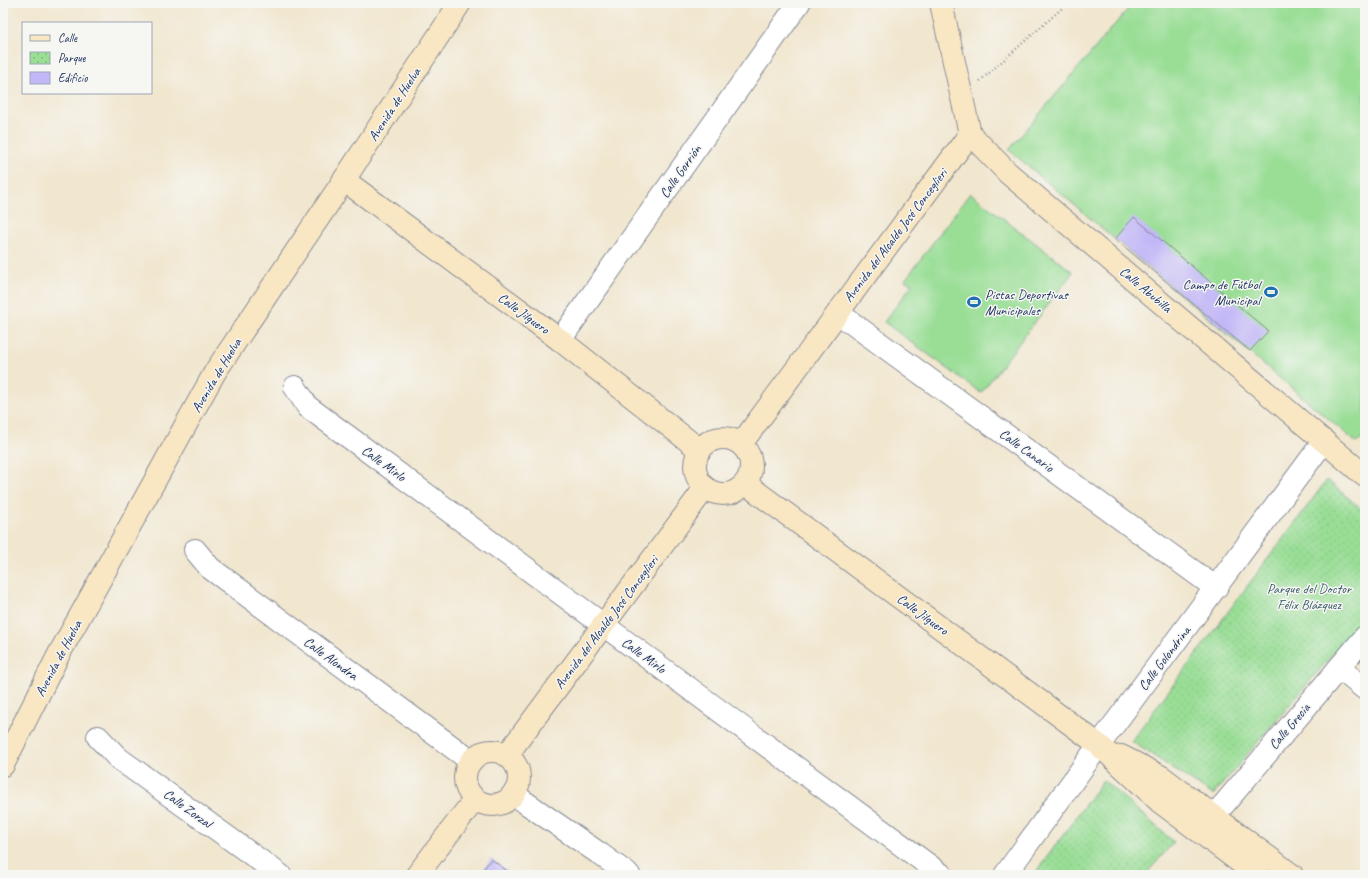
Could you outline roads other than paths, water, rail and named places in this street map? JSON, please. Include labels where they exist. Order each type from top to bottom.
[{"type":"street","name":"Avenida de Huelva","points":[[3,765],[59,654],[215,372],[344,180],[460,3]]},
{"type":"street","name":"Calle Gorrión","points":[[560,340],[800,3]]},
{"type":"street","points":[[941,3],[970,134]]},
{"type":"street","name":"Avenida del Alcalde José Conceglieri","points":[[741,444],[970,134]]},
{"type":"street","name":"Calle Abubilla","points":[[970,134],[1008,173],[1365,476]]},
{"type":"street","name":"Calle Jilguero","points":[[344,180],[560,340],[700,450]]},
{"type":"street","name":"Calle Canario","points":[[838,313],[1216,588]]},
{"type":"street","name":"Calle Mirlo","points":[[295,388],[308,407],[942,875]]},
{"type":"street","points":[[714,439],[732,439],[741,444],[747,450],[752,467],[746,484],[731,494],[722,495],[713,493],[705,488],[695,470],[695,463],[700,450],[706,443],[714,439]]},
{"type":"street","name":"Calle Golondrina","points":[[1005,875],[1099,745],[1324,441]]},
{"type":"street","name":"Calle Jilguero","points":[[746,484],[1099,745]]},
{"type":"street","name":"Avenida del Alcalde José Conceglieri","points":[[507,756],[705,488]]},
{"type":"street","name":"Calle Alondra","points":[[195,550],[210,568],[471,761]]},
{"type":"street","name":"Calle Grecia","points":[[1214,816],[1365,637]]},
{"type":"street","points":[[1339,668],[1365,689]]},
{"type":"street","name":"Calle Zorzal","points":[[98,737],[118,758],[280,875]]},
{"type":"street","points":[[1099,745],[1162,777],[1292,875]]},
{"type":"street","points":[[1099,745],[1160,802],[1257,875]]},
{"type":"street","points":[[484,752],[500,752],[507,756],[513,761],[519,778],[513,794],[505,801],[495,804],[485,803],[475,798],[466,785],[465,776],[471,761],[477,755],[484,752]]},
{"type":"street","points":[[513,794],[629,875]]},
{"type":"street","points":[[417,875],[475,798]]},
{"type":"place","name":"Campo de Fútbol Municipal","points":[[1271,292]]},
{"type":"place","name":"Pistas Deportivas Municipales","points":[[974,302]]},
{"type":"park label","name":"Parque del Doctor Félix Blázquez","points":[[1309,596]]}]
